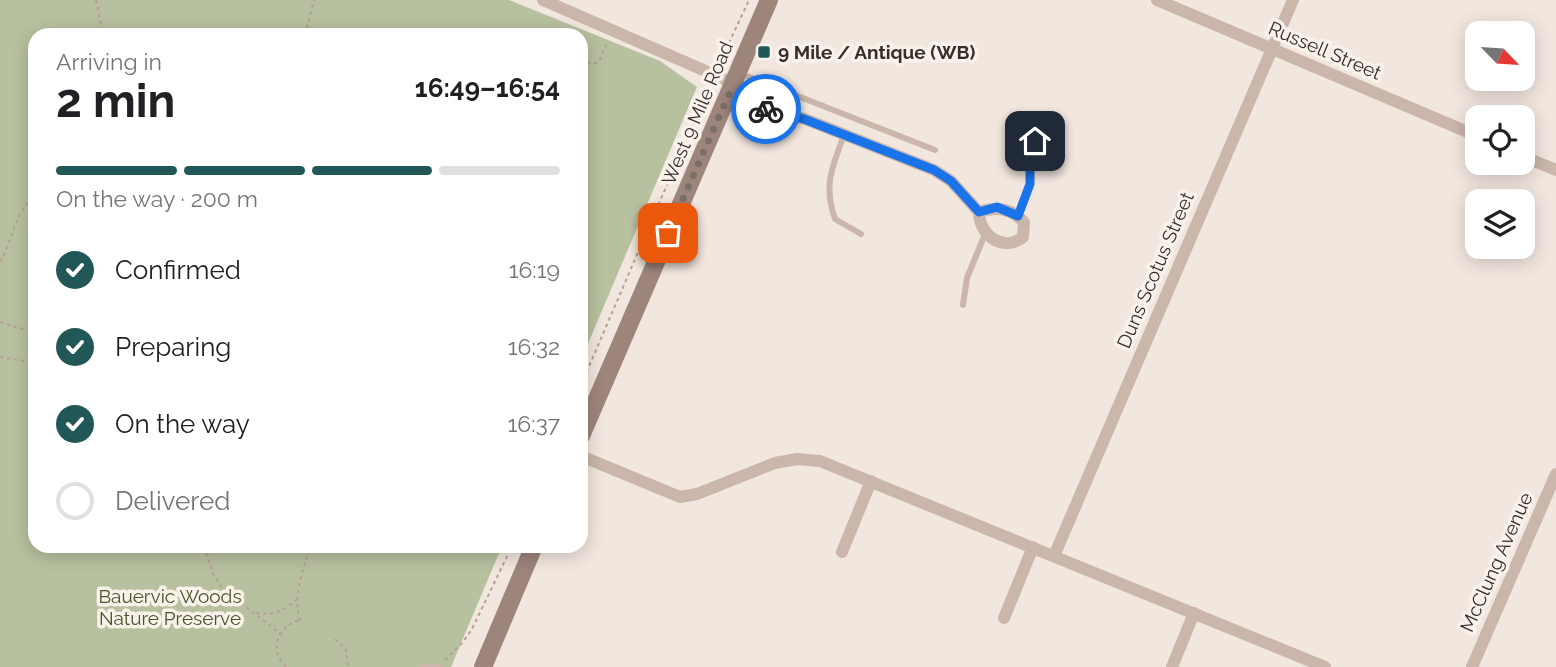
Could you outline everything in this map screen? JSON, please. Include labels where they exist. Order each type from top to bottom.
[{"type":"main road","name":"West 9 Mile Road","points":[[588,420],[769,0]]},
{"type":"main road","points":[[483,667],[531,553]]},
{"type":"street","points":[[543,0],[613,29],[844,135],[945,176],[979,212],[979,221],[985,234],[1007,244],[1016,243],[1023,237],[1024,222],[1018,216],[997,207],[979,212]]},
{"type":"street","name":"Russell Street","points":[[1157,0],[1465,131]]},
{"type":"street","name":"Duns Scotus Street","points":[[1054,556],[1293,0]]},
{"type":"street","points":[[1535,161],[1556,170]]},
{"type":"street","points":[[588,459],[680,497],[697,494],[775,463],[797,459],[821,461],[1325,667]]},
{"type":"street","name":"McClung Avenue","points":[[1472,667],[1556,474]]},
{"type":"street","points":[[842,552],[871,481]]},
{"type":"street","points":[[1004,618],[1033,547]]},
{"type":"street","points":[[1172,667],[1194,613]]},
{"type":"lane","points":[[733,83],[935,150]]},
{"type":"lane","points":[[844,135],[828,177],[828,192],[835,219],[861,234]]},
{"type":"lane","points":[[1018,216],[1030,184],[1030,157],[1035,141]]},
{"type":"lane","points":[[962,305],[967,278],[985,234]]},
{"type":"lane","points":[[422,667],[440,667]]},
{"type":"path","points":[[96,0],[102,28]]},
{"type":"path","points":[[307,28],[314,0]]},
{"type":"path","points":[[719,63],[748,0]]},
{"type":"path","points":[[588,62],[599,62],[613,29]]},
{"type":"path","points":[[588,369],[709,86]]},
{"type":"path","points":[[0,262],[8,247],[19,211],[28,203]]},
{"type":"path","points":[[0,322],[28,331]]},
{"type":"path","points":[[0,357],[28,362]]},
{"type":"path","points":[[206,553],[214,576],[224,590],[281,635]]},
{"type":"path","points":[[285,667],[275,649],[281,635],[292,622],[300,620],[297,599],[308,553]]},
{"type":"path","points":[[440,667],[471,629],[509,553]]},
{"type":"path","points":[[255,613],[267,615],[281,612],[297,599]]},
{"type":"path","points":[[335,639],[346,649],[348,667]]},
{"type":"green space","name":"Bauervic Woods Nature Preserve","points":[[0,0],[509,0],[578,28],[28,28],[28,553],[499,553],[451,667],[0,667]]},
{"type":"green space","name":"Bauervic Woods Nature Preserve","points":[[588,32],[660,61],[697,87],[588,344]]},
{"type":"way so far","points":[[668,233],[729,94],[766,109]]},
{"type":"place","name":"9 Mile / Antique (WB)","points":[[764,52]]},
{"type":"route","points":[[766,109],[804,119],[934,170],[951,181],[979,212],[997,207],[1018,216],[1028,194],[1030,152],[1035,141]]}]
